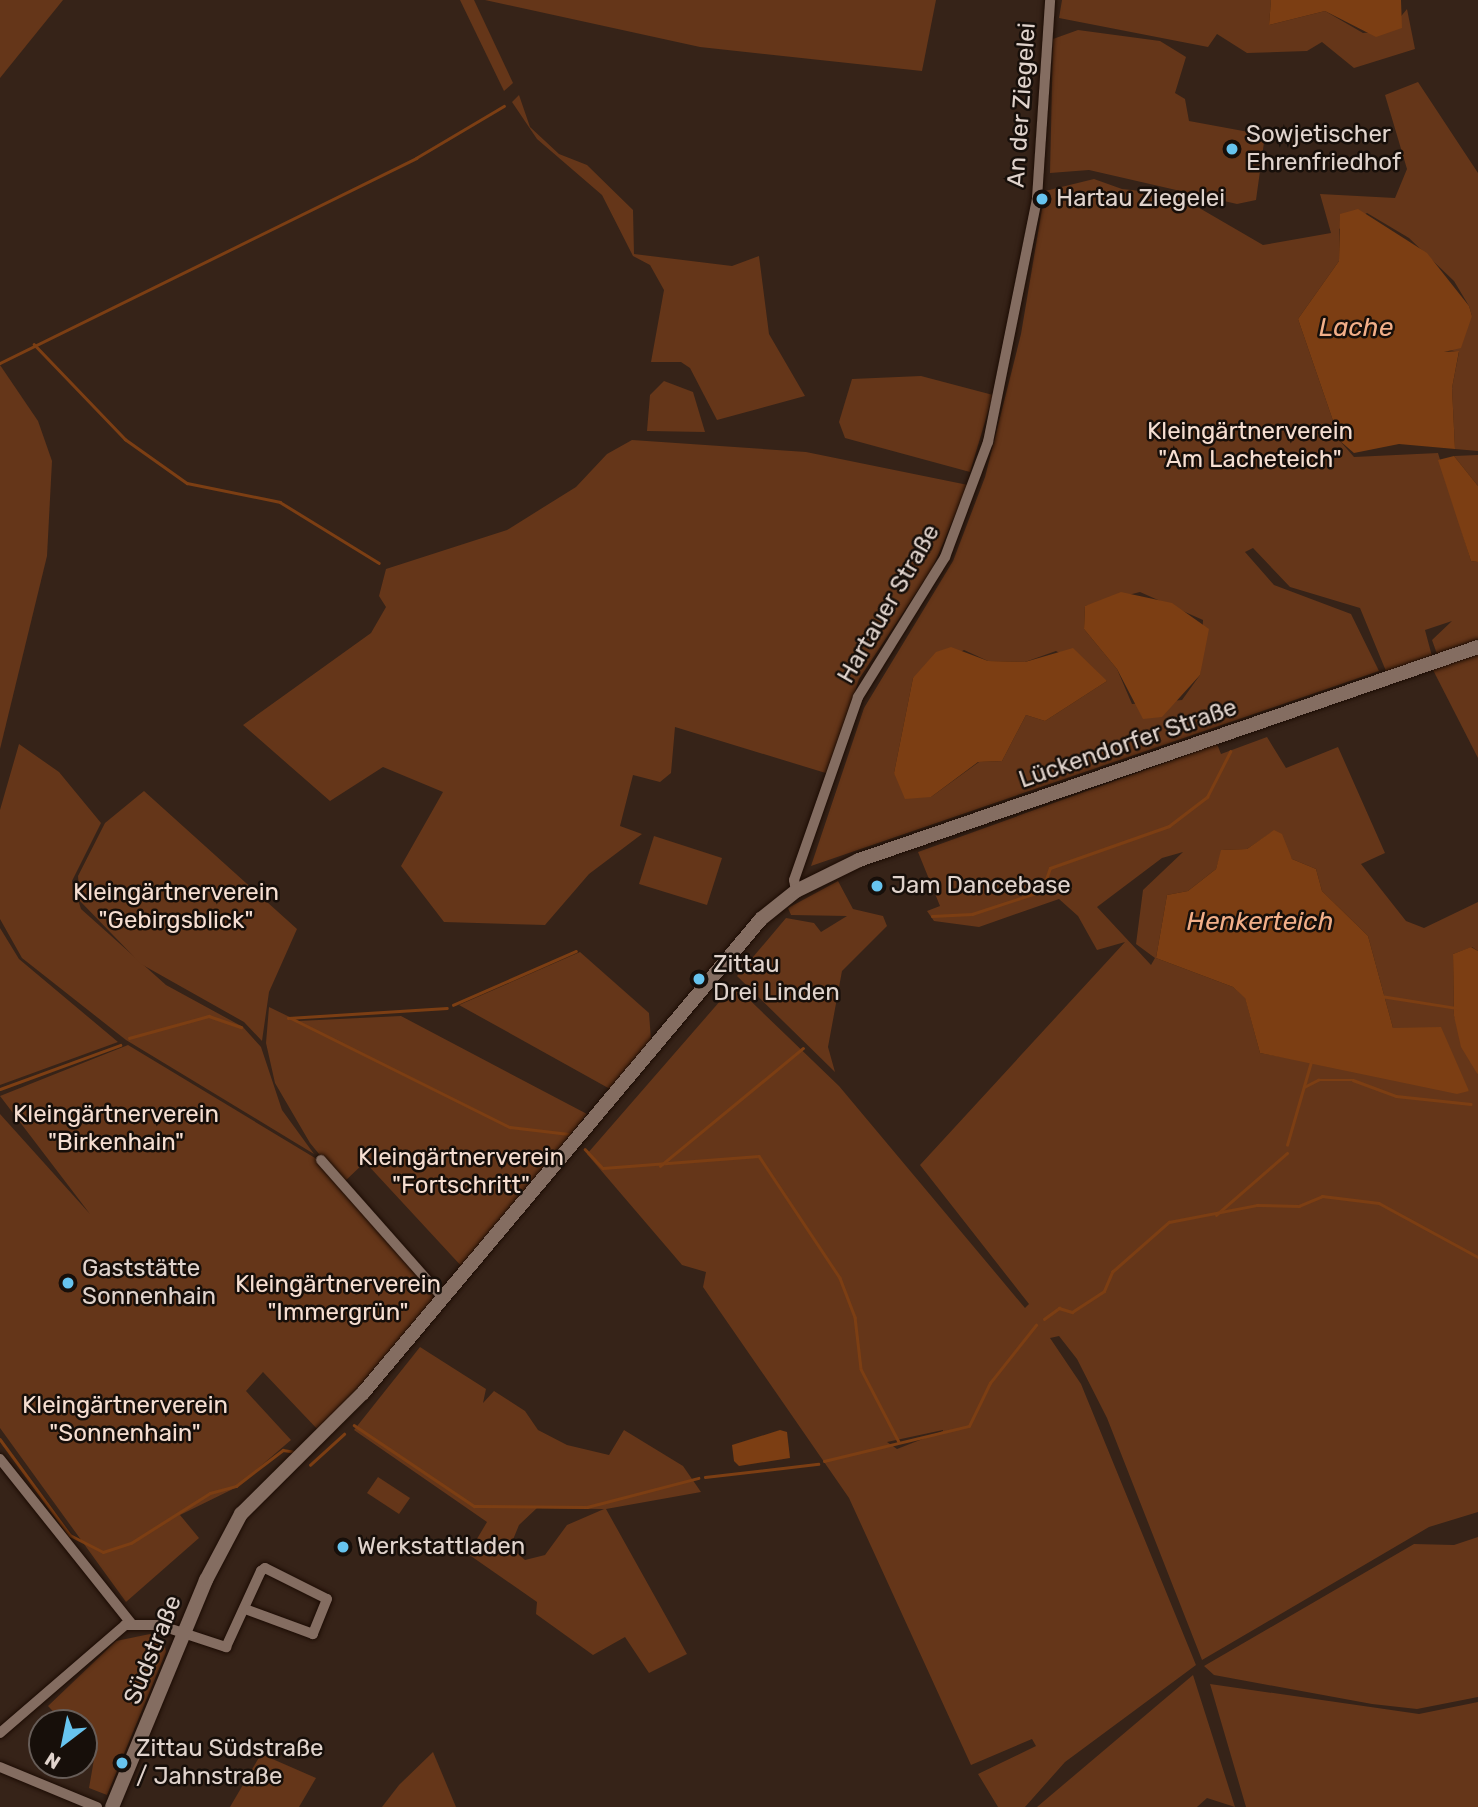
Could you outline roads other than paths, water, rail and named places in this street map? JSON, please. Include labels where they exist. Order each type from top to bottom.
[{"type":"main road","name":"Lückendorfer Straße","points":[[443,1298],[744,937],[796,891],[859,860],[1478,647]]},
{"type":"main road","name":"Südstraße","points":[[112,1807],[184,1634],[241,1514],[261,1491],[363,1393],[443,1298]]},
{"type":"street","name":"An der Ziegelei","points":[[1035,212],[1050,0]]},
{"type":"street","name":"Hartauer Straße","points":[[796,891],[794,880],[858,697],[945,556],[976,481],[1035,212]]},
{"type":"street","points":[[321,1160],[443,1298]]},
{"type":"street","points":[[0,1459],[131,1623]]},
{"type":"street","points":[[0,1733],[104,1636],[131,1623],[184,1634],[223,1648],[265,1568],[327,1599],[313,1634],[244,1609]]},
{"type":"street","points":[[0,1767],[97,1807]]},
{"type":"water","points":[[1271,0],[1401,0],[1402,28],[1376,37],[1325,11],[1269,25]]},
{"type":"water","name":"Lache","points":[[1358,209],[1427,253],[1469,306],[1472,316],[1461,348],[1444,352],[1459,351],[1452,388],[1455,449],[1399,444],[1354,453],[1340,441],[1298,319],[1339,261],[1340,214]]},
{"type":"water","points":[[1454,456],[1478,486],[1478,562],[1471,561],[1438,460]]},
{"type":"water","points":[[1121,592],[1172,603],[1209,629],[1200,675],[1162,717],[1143,719],[1117,669],[1084,629],[1085,606]]},
{"type":"water","points":[[951,647],[988,661],[1025,662],[1073,648],[1107,681],[1045,721],[1026,715],[1002,761],[978,762],[931,797],[905,799],[894,773],[913,678],[936,652]]},
{"type":"water","name":"Henkerteich","points":[[1274,830],[1282,834],[1292,859],[1316,869],[1322,891],[1368,936],[1393,1028],[1441,1027],[1469,1091],[1457,1094],[1260,1053],[1245,998],[1233,987],[1156,958],[1167,895],[1188,891],[1216,869],[1221,850],[1247,849]]},
{"type":"water","points":[[1471,947],[1478,951],[1478,1075],[1461,1047],[1454,1016],[1453,954]]},
{"type":"water","points":[[780,1430],[787,1432],[790,1458],[739,1466],[734,1461],[732,1445]]},
{"type":"waterway","points":[[0,363],[416,158],[504,106]]},
{"type":"waterway","points":[[34,344],[125,439],[187,483],[280,502],[379,563]]},
{"type":"waterway","points":[[932,916],[972,914],[1042,891],[1050,868],[1169,826],[1207,797],[1230,752]]},
{"type":"waterway","points":[[453,1005],[576,951]]},
{"type":"waterway","points":[[1381,996],[1457,1008]]},
{"type":"waterway","points":[[288,1018],[447,1008]]},
{"type":"waterway","points":[[129,1038],[209,1016],[241,1027]]},
{"type":"waterway","points":[[291,1018],[510,1127],[569,1134]]},
{"type":"waterway","points":[[0,1089],[120,1045]]},
{"type":"waterway","points":[[660,1166],[803,1048]]},
{"type":"waterway","points":[[1287,1145],[1311,1062]]},
{"type":"waterway","points":[[1304,1087],[1318,1080],[1353,1080],[1396,1096],[1471,1104]]},
{"type":"waterway","points":[[585,1149],[603,1168],[759,1156],[840,1278],[855,1317],[861,1369],[899,1442]]},
{"type":"waterway","points":[[1216,1215],[1287,1153]]},
{"type":"waterway","points":[[1044,1319],[1059,1308],[1072,1312],[1104,1291],[1112,1272],[1169,1222],[1257,1205],[1299,1206],[1322,1196],[1379,1203],[1478,1257]]},
{"type":"waterway","points":[[824,1461],[969,1426],[990,1383],[1036,1325]]},
{"type":"waterway","points":[[354,1425],[474,1506],[587,1507],[698,1478]]},
{"type":"waterway","points":[[310,1465],[344,1434]]},
{"type":"waterway","points":[[0,1439],[70,1535],[103,1552],[131,1543],[210,1493],[236,1486],[283,1450],[296,1452]]},
{"type":"waterway","points":[[705,1477],[818,1464]]},
{"type":"place","name":"Sowjetischer Ehrenfriedhof","points":[[1232,149]]},
{"type":"place","name":"Hartau Ziegelei","points":[[1042,199]]},
{"type":"place","name":"Jam Dancebase","points":[[877,886]]},
{"type":"place","name":"Zittau Drei Linden","points":[[699,979]]},
{"type":"place","name":"Gaststätte Sonnenhain","points":[[68,1283]]},
{"type":"place","name":"Werkstattladen","points":[[343,1547]]},
{"type":"place","name":"Zittau Südstraße / Jahnstraße","points":[[122,1763]]},
{"type":"park label","name":"Kleingärtnerverein \"Am Lacheteich\"","points":[[1250,446]]},
{"type":"park label","name":"Kleingärtnerverein \"Gebirgsblick\"","points":[[176,907]]},
{"type":"park label","name":"Kleingärtnerverein \"Birkenhain\"","points":[[116,1129]]},
{"type":"park label","name":"Kleingärtnerverein \"Fortschritt\"","points":[[461,1172]]},
{"type":"park label","name":"Kleingärtnerverein \"Immergrün\"","points":[[338,1299]]},
{"type":"park label","name":"Kleingärtnerverein \"Sonnenhain\"","points":[[125,1420]]}]
